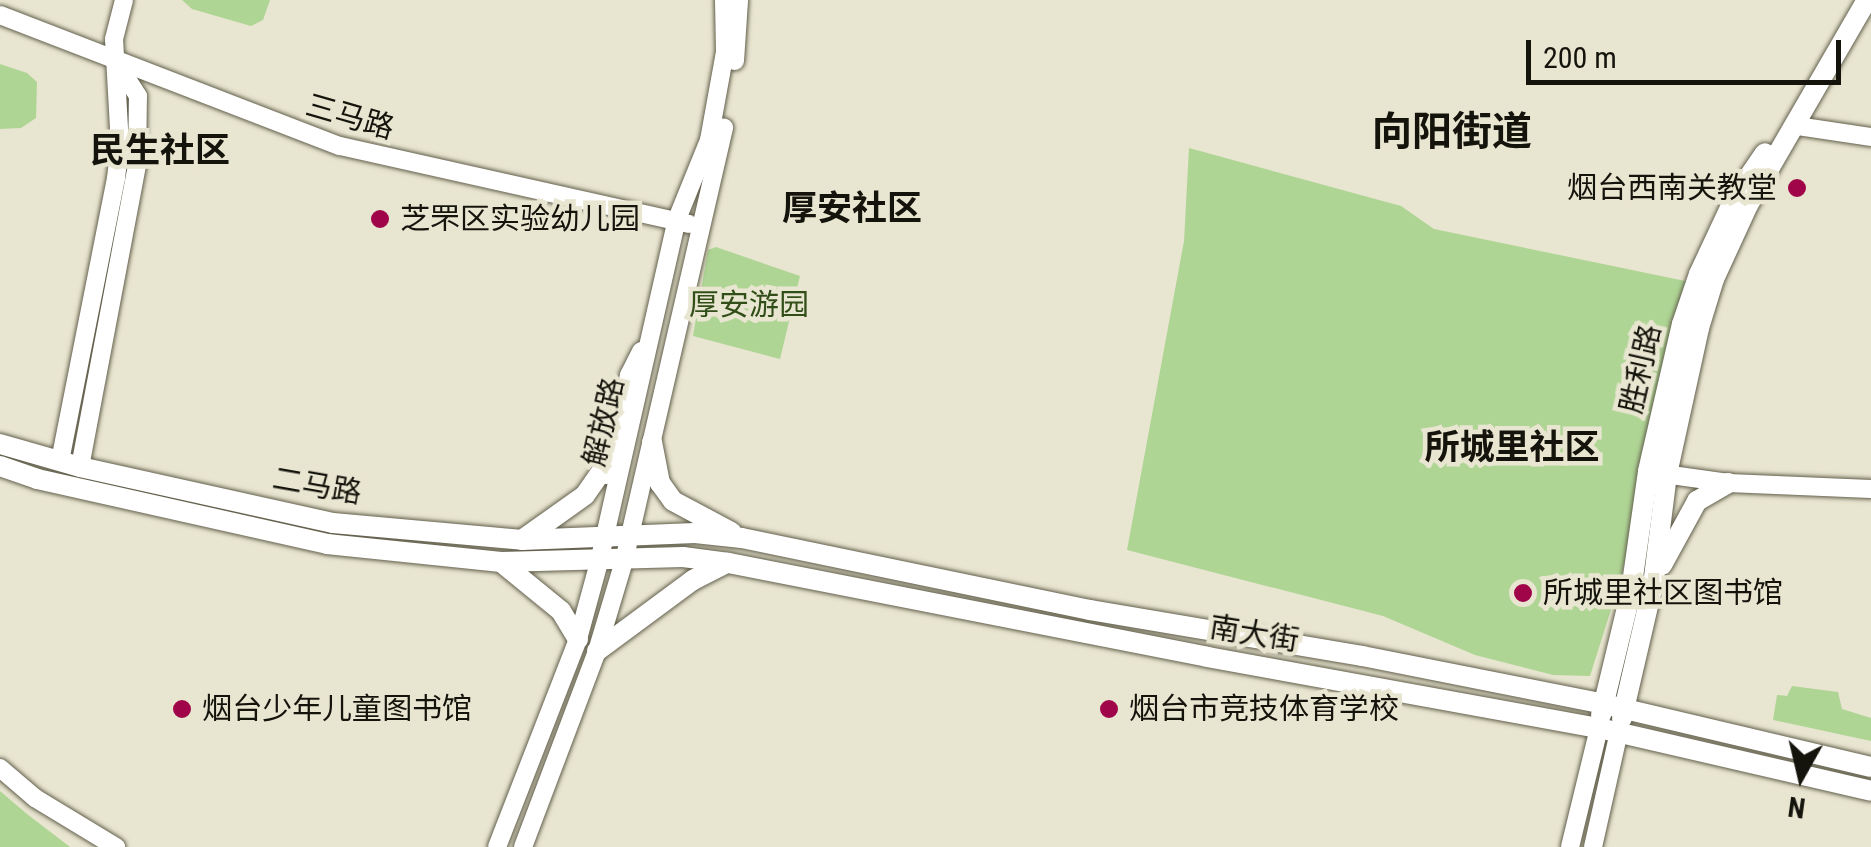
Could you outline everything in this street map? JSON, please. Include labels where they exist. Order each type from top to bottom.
[{"type":"main road","points":[[70,464],[138,164],[138,96],[114,59],[114,39],[124,0]]},
{"type":"main road","name":"解放路","points":[[497,847],[578,639],[599,562],[677,220],[709,140],[725,52],[724,0]]},
{"type":"main road","name":"解放路","points":[[522,847],[597,651],[630,537],[698,227],[721,142],[736,54],[738,0]]},
{"type":"main road","name":"胜利路","points":[[1593,847],[1609,730],[1604,704],[1699,274],[1735,198],[1785,122],[1854,0]]},
{"type":"main road","name":"胜利路","points":[[1570,847],[1609,730],[1625,709],[1654,585],[1658,473],[1714,280],[1748,204],[1797,126],[1867,0]]},
{"type":"main road","name":"三马路","points":[[0,15],[340,146],[698,227]]},
{"type":"main road","points":[[1797,126],[1871,138]]},
{"type":"main road","points":[[606,530],[607,463],[629,375],[654,329]]},
{"type":"main road","points":[[652,442],[660,483],[673,501],[742,538]]},
{"type":"main road","name":"二马路","points":[[0,444],[70,464],[333,522],[522,540],[606,530],[630,537]]},
{"type":"main road","points":[[522,540],[586,495],[607,463]]},
{"type":"main road","name":"二马路","points":[[0,466],[37,478],[328,544],[501,562],[624,560]]},
{"type":"main road","points":[[1658,473],[1728,483],[1871,490]]},
{"type":"main road","points":[[1654,585],[1688,512],[1706,494],[1728,483]]},
{"type":"main road","name":"南大街","points":[[630,537],[695,534],[742,538],[1090,610],[1362,656],[1604,704],[1871,766]]},
{"type":"main road","name":"南大街","points":[[624,560],[683,557],[729,563],[1206,657],[1609,730],[1871,791]]},
{"type":"main road","points":[[501,562],[561,611],[578,639]]},
{"type":"main road","points":[[597,651],[693,580],[729,563]]},
{"type":"main road","points":[[0,768],[35,798],[116,847]]},
{"type":"green space","points":[[182,0],[270,0],[263,20],[251,26],[192,9]]},
{"type":"green space","points":[[0,64],[27,73],[37,82],[36,118],[21,128],[0,129]]},
{"type":"green space","points":[[1189,148],[1401,206],[1434,229],[1690,282],[1620,581],[1590,676],[1553,675],[1475,655],[1383,616],[1127,550],[1184,241]]},
{"type":"green space","name":"厚安游园","points":[[716,247],[800,276],[780,359],[693,336],[708,250]]},
{"type":"green space","points":[[1792,686],[1838,692],[1842,709],[1871,718],[1871,741],[1773,720],[1777,695],[1787,696]]},
{"type":"green space","points":[[0,791],[27,814],[70,847],[0,847]]},
{"type":"place","name":"烟台西南关教堂","points":[[1797,188]]},
{"type":"place","name":"芝罘区实验幼儿园","points":[[380,219]]},
{"type":"place","name":"所城里社区图书馆","points":[[1523,593]]},
{"type":"place","name":"烟台少年儿童图书馆","points":[[182,709]]},
{"type":"place","name":"烟台市竞技体育学校","points":[[1109,709]]},
{"type":"district","name":"向阳街道","points":[[1452,132]]},
{"type":"district","name":"民生社区","points":[[160,151]]},
{"type":"district","name":"厚安社区","points":[[852,209]]},
{"type":"district","name":"所城里社区","points":[[1512,448]]}]
